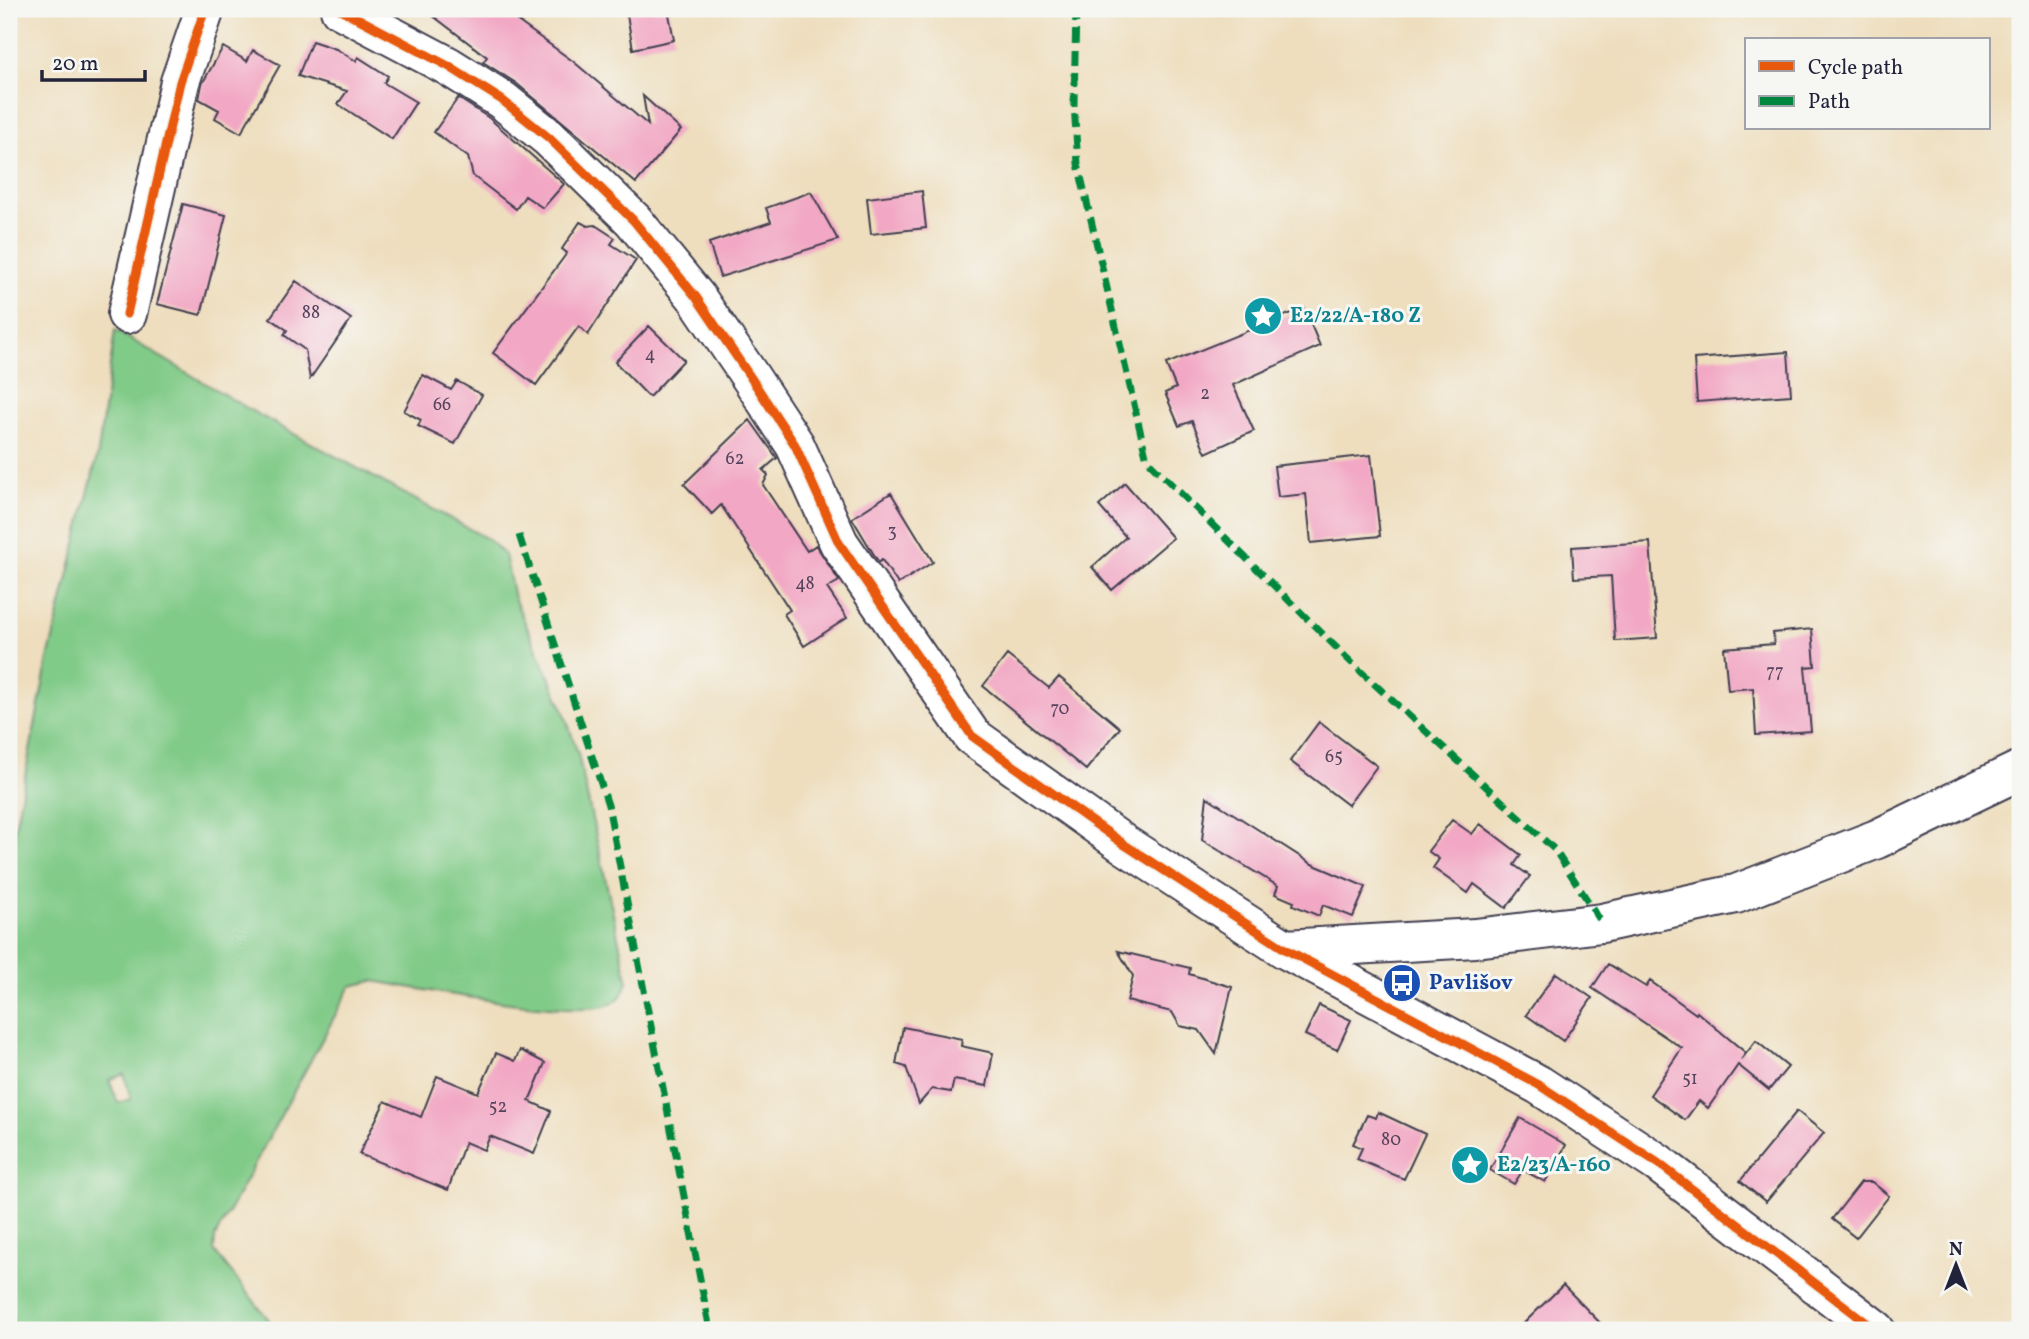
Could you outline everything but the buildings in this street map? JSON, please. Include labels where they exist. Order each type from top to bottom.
[{"type":"street","points":[[127,314],[180,82],[205,9]]},
{"type":"street","points":[[341,9],[448,66],[502,100],[548,138],[633,220],[695,297],[751,378],[795,445],[839,543],[972,736],[1125,845],[1285,949],[1539,1085],[1658,1163],[1876,1330]]},
{"type":"street","points":[[1285,949],[1475,938],[1577,926],[1736,894],[1877,839],[2020,770]]},
{"type":"green space","points":[[115,330],[259,415],[488,539],[505,555],[514,598],[562,706],[578,754],[628,982],[621,996],[613,1003],[595,1008],[534,1006],[373,981],[351,986],[215,1237],[214,1251],[277,1330],[14,1330],[9,1289],[9,858],[48,659],[98,453]],"holes":[[[124,1074],[131,1099],[118,1103],[109,1080]]]},
{"type":"marked path","points":[[1076,9],[1074,104],[1078,164],[1147,460],[1357,668],[1555,850],[1602,923]]},
{"type":"marked path","points":[[519,535],[608,805],[710,1330]]},
{"type":"cycle path","points":[[127,314],[180,82],[205,9]]},
{"type":"cycle path","points":[[340,9],[448,66],[502,100],[549,138],[633,220],[696,297],[751,378],[795,445],[839,543],[972,736],[1125,845],[1285,949],[1539,1085],[1658,1163],[1876,1330]]},
{"type":"place","name":"E2/22/A-180 Z","points":[[1263,316]]},
{"type":"place","name":"Pavlišov","points":[[1402,983]]},
{"type":"place","name":"E2/23/A-160","points":[[1470,1165]]}]
